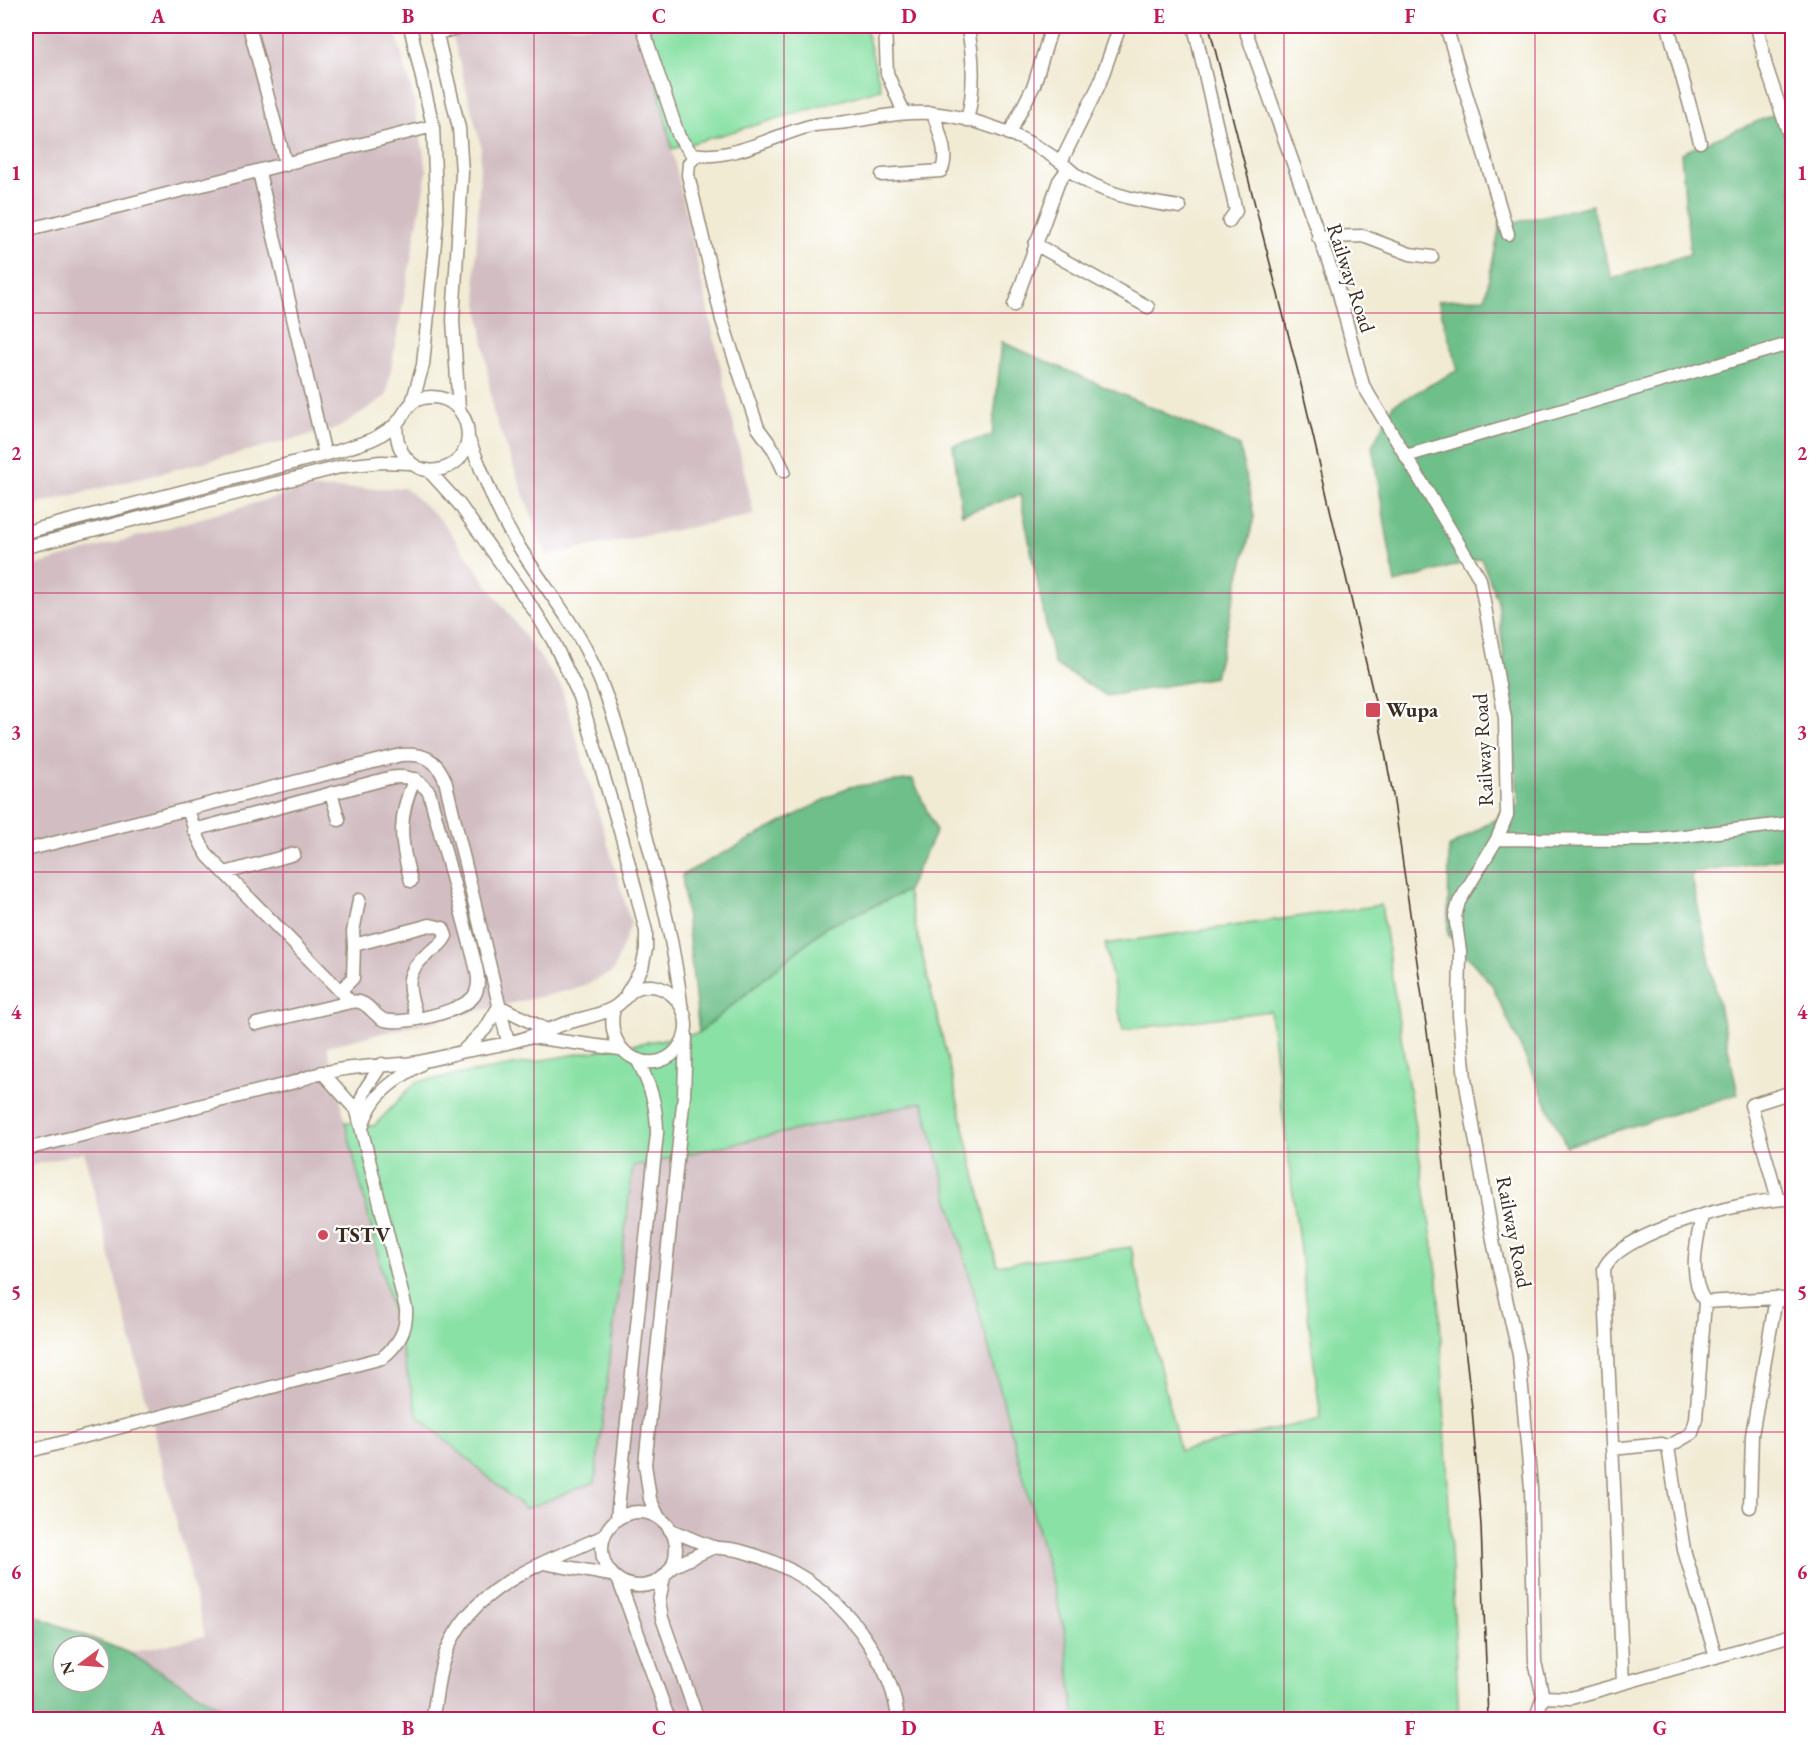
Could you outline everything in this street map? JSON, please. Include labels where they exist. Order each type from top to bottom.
[{"type":"street","points":[[249,26],[286,165]]},
{"type":"street","points":[[410,26],[433,126],[437,221],[423,366],[412,403]]},
{"type":"street","points":[[459,409],[453,320],[462,173],[459,128],[436,29],[468,26]]},
{"type":"street","points":[[642,26],[679,137],[692,154],[712,155],[767,142],[812,126],[904,113],[933,113],[967,120],[1009,134],[1085,181],[1119,195],[1180,207]]},
{"type":"street","points":[[885,26],[887,73],[904,113]]},
{"type":"street","points":[[967,26],[972,90],[967,120]]},
{"type":"street","points":[[1009,134],[1034,85],[1052,26]]},
{"type":"street","points":[[1014,305],[1064,166],[1099,85],[1119,26]]},
{"type":"street","points":[[1194,26],[1236,211],[1229,221]]},
{"type":"street","name":"Railway Road","points":[[1244,26],[1337,286],[1363,385],[1480,579],[1505,718],[1508,804],[1497,840],[1459,902],[1455,916],[1460,951],[1459,1015],[1465,1079],[1494,1246],[1519,1355],[1531,1488],[1534,1662],[1544,1697]]},
{"type":"street","points":[[1446,26],[1508,234]]},
{"type":"street","points":[[1668,26],[1700,142]]},
{"type":"street","points":[[1757,26],[1766,66],[1792,144]]},
{"type":"street","points":[[882,175],[941,171],[944,167],[943,148],[933,113]]},
{"type":"street","points":[[26,230],[433,126]]},
{"type":"street","points":[[697,155],[689,162],[688,175],[722,320],[758,428],[774,450],[784,471]]},
{"type":"street","points":[[259,171],[325,455]]},
{"type":"street","points":[[1318,237],[1363,236],[1410,254],[1432,256]]},
{"type":"street","points":[[1035,244],[1148,307]]},
{"type":"street","points":[[1406,456],[1792,343]]},
{"type":"street","points":[[26,532],[325,455],[376,437],[397,423],[412,403],[432,397],[448,401],[459,409],[467,422],[468,438],[501,516],[517,545],[574,627],[604,690],[617,725],[654,866],[678,978],[686,1028],[684,1095],[645,1464],[650,1499],[675,1542],[659,1600],[662,1618],[698,1719]]},
{"type":"street","points":[[397,423],[398,445],[411,463]]},
{"type":"street","points":[[428,470],[448,467],[460,458],[468,438]]},
{"type":"street","points":[[26,547],[344,466],[381,462],[411,463],[428,470],[459,504],[536,613],[552,639],[580,698],[617,819],[646,931],[642,968],[627,993],[614,1008],[611,1022],[613,1036],[620,1049]]},
{"type":"street","points":[[26,850],[401,755],[415,754],[428,757],[439,767],[445,780],[508,1042]]},
{"type":"street","points":[[194,830],[401,776],[415,779],[429,792],[479,977],[474,997],[463,1006],[402,1022],[381,1019],[369,1007],[358,1001],[256,1024]]},
{"type":"street","points":[[411,880],[401,825],[405,798],[415,779]]},
{"type":"street","points":[[332,793],[339,820]]},
{"type":"street","points":[[188,809],[194,830],[208,856],[351,1002]]},
{"type":"street","points":[[1497,840],[1650,840],[1792,823]]},
{"type":"street","points":[[225,873],[294,854]]},
{"type":"street","points":[[341,990],[353,978],[353,932],[359,900]]},
{"type":"street","points":[[354,945],[430,925],[443,928],[446,936],[443,943],[420,961],[410,974],[409,989],[417,1018]]},
{"type":"street","points":[[627,993],[638,988],[656,987],[673,995],[681,1004]]},
{"type":"street","points":[[499,1006],[547,1030]]},
{"type":"street","points":[[463,1052],[486,1028],[499,1006]]},
{"type":"street","points":[[26,1149],[295,1082],[322,1072],[428,1060],[530,1037],[614,1008]]},
{"type":"street","points":[[530,1037],[620,1049],[638,1061],[655,1062],[670,1056],[681,1044],[686,1028]]},
{"type":"street","points":[[361,1129],[365,1115],[381,1092],[428,1060]]},
{"type":"street","points":[[432,1719],[442,1664],[459,1629],[475,1605],[514,1576],[604,1536],[617,1518],[657,1133],[657,1113],[651,1088],[638,1061]]},
{"type":"street","points":[[357,1111],[366,1088],[382,1064]]},
{"type":"street","points":[[26,1452],[382,1358],[392,1350],[403,1333],[406,1309],[357,1111],[322,1072]]},
{"type":"street","points":[[1778,1199],[1751,1105],[1792,1092]]},
{"type":"street","points":[[1623,1683],[1604,1269],[1608,1260],[1624,1247],[1667,1227],[1702,1216],[1778,1199],[1792,1199]]},
{"type":"street","points":[[1668,1447],[1692,1433],[1696,1419],[1705,1302],[1698,1283],[1693,1254],[1702,1216]]},
{"type":"street","points":[[1705,1302],[1776,1298],[1792,1300]]},
{"type":"street","points":[[1750,1507],[1752,1435],[1776,1298]]},
{"type":"street","points":[[1612,1449],[1662,1444],[1668,1447]]},
{"type":"street","points":[[1668,1447],[1684,1550],[1716,1658]]},
{"type":"street","points":[[617,1518],[638,1512],[659,1518]]},
{"type":"street","points":[[670,1530],[714,1547],[740,1550],[783,1565],[802,1575],[840,1605],[860,1629],[889,1680],[897,1704],[898,1719]]},
{"type":"street","points":[[604,1536],[602,1557],[615,1578],[669,1719]]},
{"type":"street","points":[[543,1563],[615,1578],[642,1587],[714,1547]]},
{"type":"street","points":[[1535,1719],[1544,1697],[1571,1698],[1792,1635]]},
{"type":"shaded area","points":[[26,26],[394,26],[413,96],[427,171],[386,396],[338,428],[26,507]]},
{"type":"shaded area","points":[[450,26],[644,26],[754,515],[546,555],[493,411],[475,279],[481,146]]},
{"type":"shaded area","points":[[405,488],[441,520],[561,686],[631,923],[613,972],[578,988],[327,1046],[418,1416],[595,1482],[633,1166],[923,1102],[1065,1632],[1075,1719],[241,1719],[129,1653],[205,1636],[84,1152],[26,1167],[26,568],[305,489]]},
{"type":"green space","points":[[644,26],[865,26],[881,89],[672,149]]},
{"type":"green space","points":[[1792,107],[1792,856],[1691,874],[1738,1094],[1566,1146],[1492,985],[1448,934],[1449,847],[1519,805],[1498,602],[1481,558],[1395,583],[1372,446],[1393,405],[1458,370],[1438,301],[1485,298],[1500,226],[1592,205],[1612,279],[1690,254],[1681,153]]},
{"type":"green space","points":[[1002,342],[1240,446],[1254,517],[1215,677],[1107,696],[1054,664],[1020,495],[962,514],[953,445],[992,436]]},
{"type":"green space","points":[[913,779],[936,831],[907,891],[826,927],[699,1033],[682,875],[849,787]]},
{"type":"green space","points":[[907,891],[997,1265],[1131,1247],[1180,1451],[1321,1419],[1270,1011],[1123,1030],[1105,944],[1381,905],[1438,1278],[1459,1719],[1075,1719],[1065,1632],[923,1102],[633,1166],[595,1482],[525,1509],[418,1416],[345,1122],[374,1126],[416,1082],[699,1033],[826,927]]},
{"type":"green space","points":[[26,1612],[81,1634],[51,1634],[51,1694],[111,1694],[111,1646],[129,1653],[241,1719],[26,1719]]},
{"type":"tram line","points":[[1209,26],[1299,376],[1377,710],[1393,795],[1435,1087],[1472,1408],[1481,1526],[1488,1720]]},
{"type":"place","name":"Wupa","points":[[1373,710]]},
{"type":"place","name":"TSTV","points":[[323,1235]]}]
